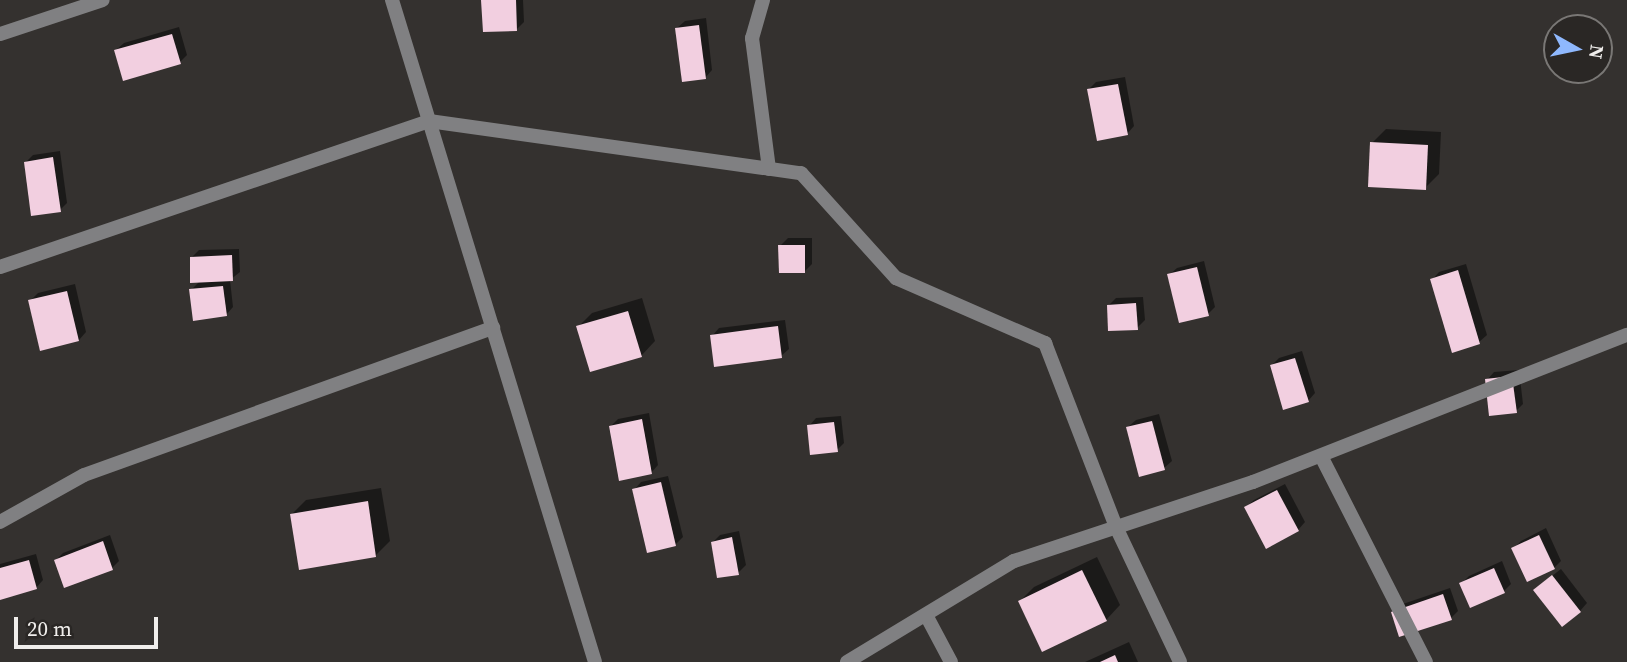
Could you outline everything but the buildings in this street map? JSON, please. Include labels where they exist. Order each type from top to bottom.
[{"type":"street","points":[[0,34],[103,0]]},
{"type":"street","points":[[392,0],[595,662]]},
{"type":"street","points":[[763,0],[752,38],[769,169]]},
{"type":"street","points":[[0,267],[429,121],[801,173],[897,278],[1045,343],[1116,527],[1180,662]]},
{"type":"street","points":[[0,522],[84,475],[493,328]]},
{"type":"street","points":[[847,662],[1014,561],[1321,456],[1627,335]]},
{"type":"street","points":[[1321,456],[1426,662]]},
{"type":"street","points":[[926,615],[951,662]]}]
